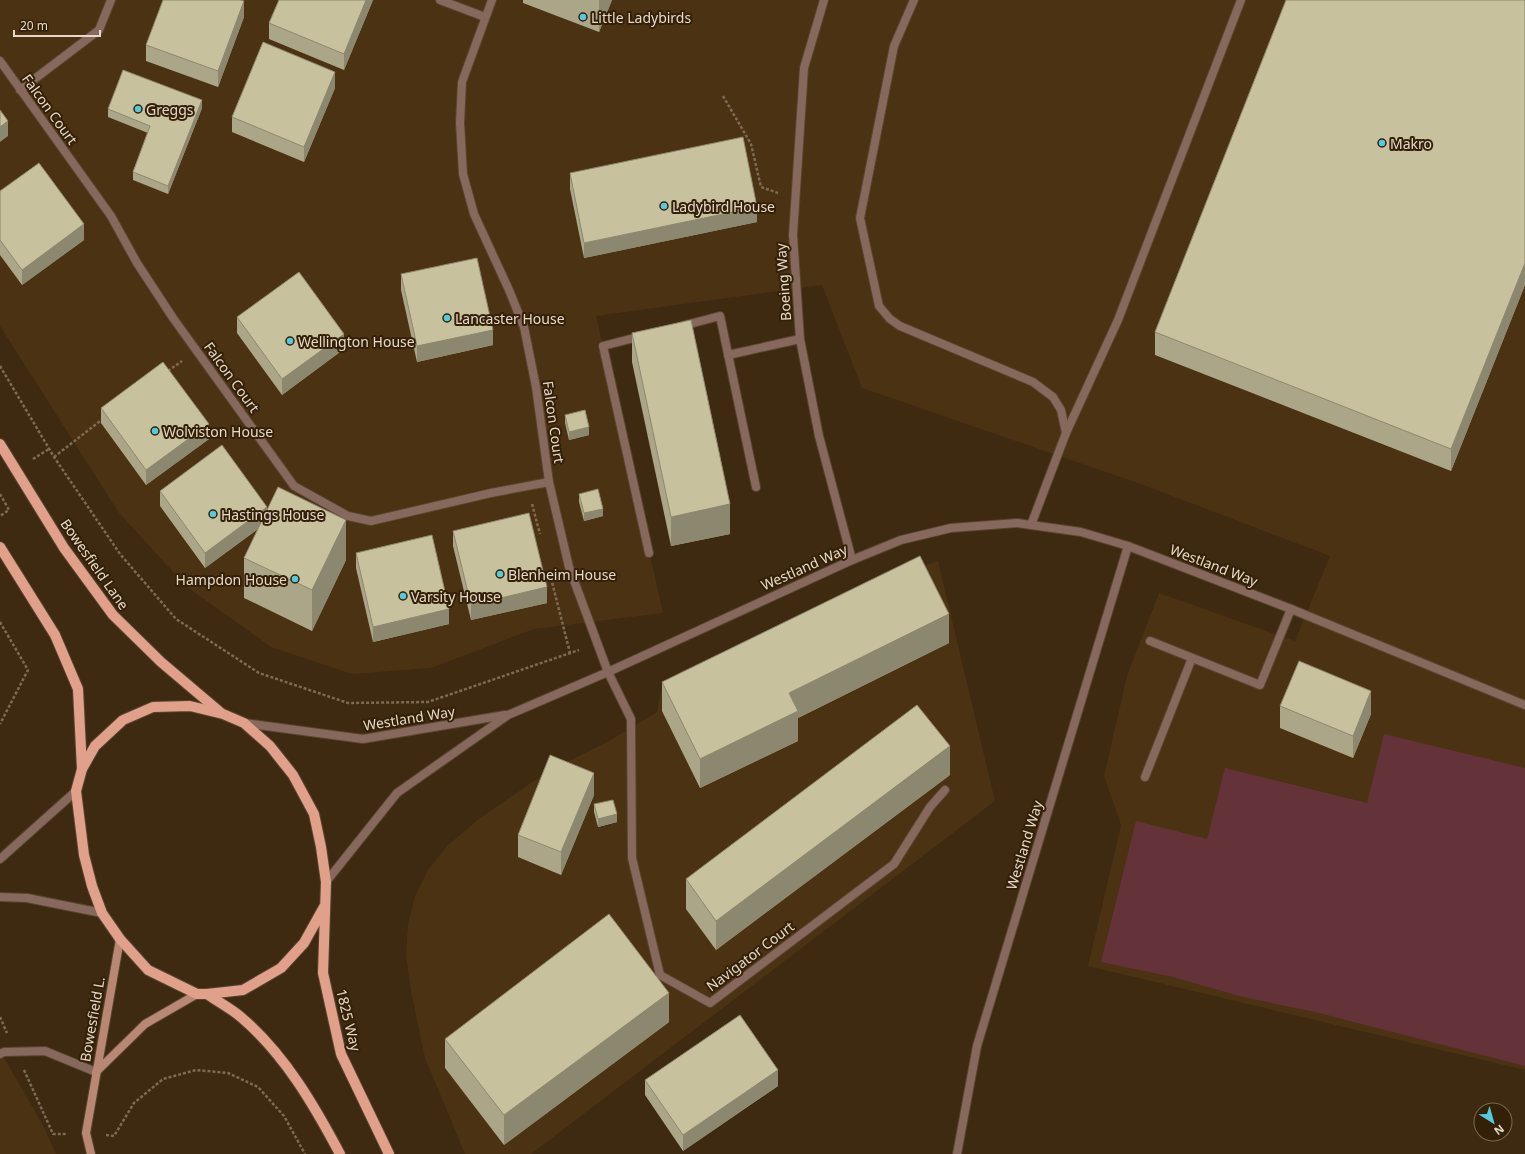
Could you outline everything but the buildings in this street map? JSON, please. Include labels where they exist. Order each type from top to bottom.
[{"type":"main road","name":"Bowesfield Lane","points":[[0,444],[64,548],[113,615],[162,662],[223,714]]},
{"type":"main road","points":[[0,547],[55,635],[78,689],[82,769]]},
{"type":"main road","points":[[223,714],[190,706],[153,707],[123,720],[95,746],[82,769],[76,791],[84,855],[92,886],[102,913],[120,939],[148,970],[202,994],[242,1018],[281,1058],[316,1109],[340,1154]]},
{"type":"main road","name":"1825 Way","points":[[223,714],[244,723],[270,746],[293,775],[314,814],[326,882],[323,973],[341,1054],[388,1154]]},
{"type":"main road","points":[[202,994],[243,990],[281,968],[304,943],[324,907]]},
{"type":"street","points":[[20,90],[99,30],[111,0]]},
{"type":"street","points":[[440,0],[485,17]]},
{"type":"street","name":"Falcon Court","points":[[492,0],[462,82],[460,122],[463,174],[474,214],[509,290],[524,327],[536,387],[550,482],[569,567],[596,644],[608,672]]},
{"type":"street","name":"Boeing Way","points":[[824,0],[804,68],[793,235],[800,339],[819,436],[852,560]]},
{"type":"street","points":[[914,0],[894,46],[860,218],[879,306],[890,319],[900,326],[1033,382],[1053,397],[1061,410],[1066,433]]},
{"type":"street","points":[[1031,525],[1066,433],[1118,320],[1241,0]]},
{"type":"street","name":"Falcon Court","points":[[0,61],[111,216],[137,263],[196,350],[294,486],[348,516],[371,521],[491,493],[550,482]]},
{"type":"street","points":[[676,328],[720,316],[756,487]]},
{"type":"street","points":[[649,553],[603,346],[654,333]]},
{"type":"street","points":[[728,356],[800,339]]},
{"type":"street","name":"Westland Way","points":[[326,882],[397,792],[508,714],[608,672],[852,560],[901,540],[951,528],[1017,522],[1081,532],[1128,546],[1291,609],[1525,706]]},
{"type":"street","name":"Westland Way","points":[[957,1154],[977,1046],[1128,546]]},
{"type":"street","points":[[1150,641],[1260,685],[1291,609]]},
{"type":"street","points":[[1145,777],[1192,658]]},
{"type":"street","name":"Navigator Court","points":[[608,672],[631,719],[632,858],[660,975],[710,1003],[894,864],[930,807],[945,790]]},
{"type":"street","name":"Westland Way","points":[[244,723],[363,739],[508,714]]},
{"type":"street","points":[[0,859],[76,791]]},
{"type":"street","points":[[0,896],[27,898],[102,913]]},
{"type":"street","name":"Bowesfield L.","points":[[96,1072],[120,939]]},
{"type":"street","name":"Bowesfield L.","points":[[96,1072],[144,1024],[202,994]]},
{"type":"street","points":[[0,1054],[4,1052],[46,1051],[96,1072],[86,1133],[91,1154]]},
{"type":"path","points":[[723,96],[751,144],[760,187],[795,200]]},
{"type":"path","points":[[165,373],[196,350]]},
{"type":"path","points":[[0,366],[54,457],[120,554],[176,619],[259,674],[348,703],[428,702],[596,644]]},
{"type":"path","points":[[54,457],[109,414]]},
{"type":"path","points":[[0,494],[9,510],[0,516]]},
{"type":"path","points":[[0,622],[28,670],[0,724]]},
{"type":"path","points":[[0,1017],[53,1134],[86,1133],[114,1136],[134,1103],[163,1079],[196,1070],[228,1073],[258,1087],[284,1116],[305,1154]]},
{"type":"shaded area","points":[[0,0],[1525,0],[1525,1070],[1088,966],[1121,825],[1104,776],[1127,676],[1159,593],[1295,641],[1330,556],[1149,487],[862,388],[822,285],[596,316],[663,613],[534,629],[431,668],[352,674],[271,647],[187,587],[119,513],[0,326]]},
{"type":"shaded area","points":[[938,561],[995,801],[531,1154],[465,1154],[425,1058],[411,992],[406,955],[408,925],[415,896],[428,870],[447,846],[480,818],[547,772],[609,741],[657,712],[661,689],[667,681],[677,673],[868,585]]},
{"type":"shaded area","points":[[1384,734],[1525,768],[1525,1066],[1315,1012],[1243,997],[1173,977],[1101,962],[1136,821],[1207,839],[1225,768],[1367,803]]},
{"type":"shaded area","points":[[0,1051],[43,1125],[56,1154],[0,1154]]},
{"type":"place","name":"Little Ladybirds","points":[[583,17]]},
{"type":"place","name":"Greggs","points":[[138,109]]},
{"type":"place","name":"Makro","points":[[1382,143]]},
{"type":"place","name":"Ladybird House","points":[[664,206]]},
{"type":"place","name":"Lancaster House","points":[[447,318]]},
{"type":"place","name":"Wellington House","points":[[290,341]]},
{"type":"place","name":"Wolviston House","points":[[155,431]]},
{"type":"place","name":"Hastings House","points":[[213,514]]},
{"type":"place","name":"Blenheim House","points":[[500,574]]},
{"type":"place","name":"Hampdon House","points":[[295,579]]},
{"type":"place","name":"Varsity House","points":[[403,596]]}]
